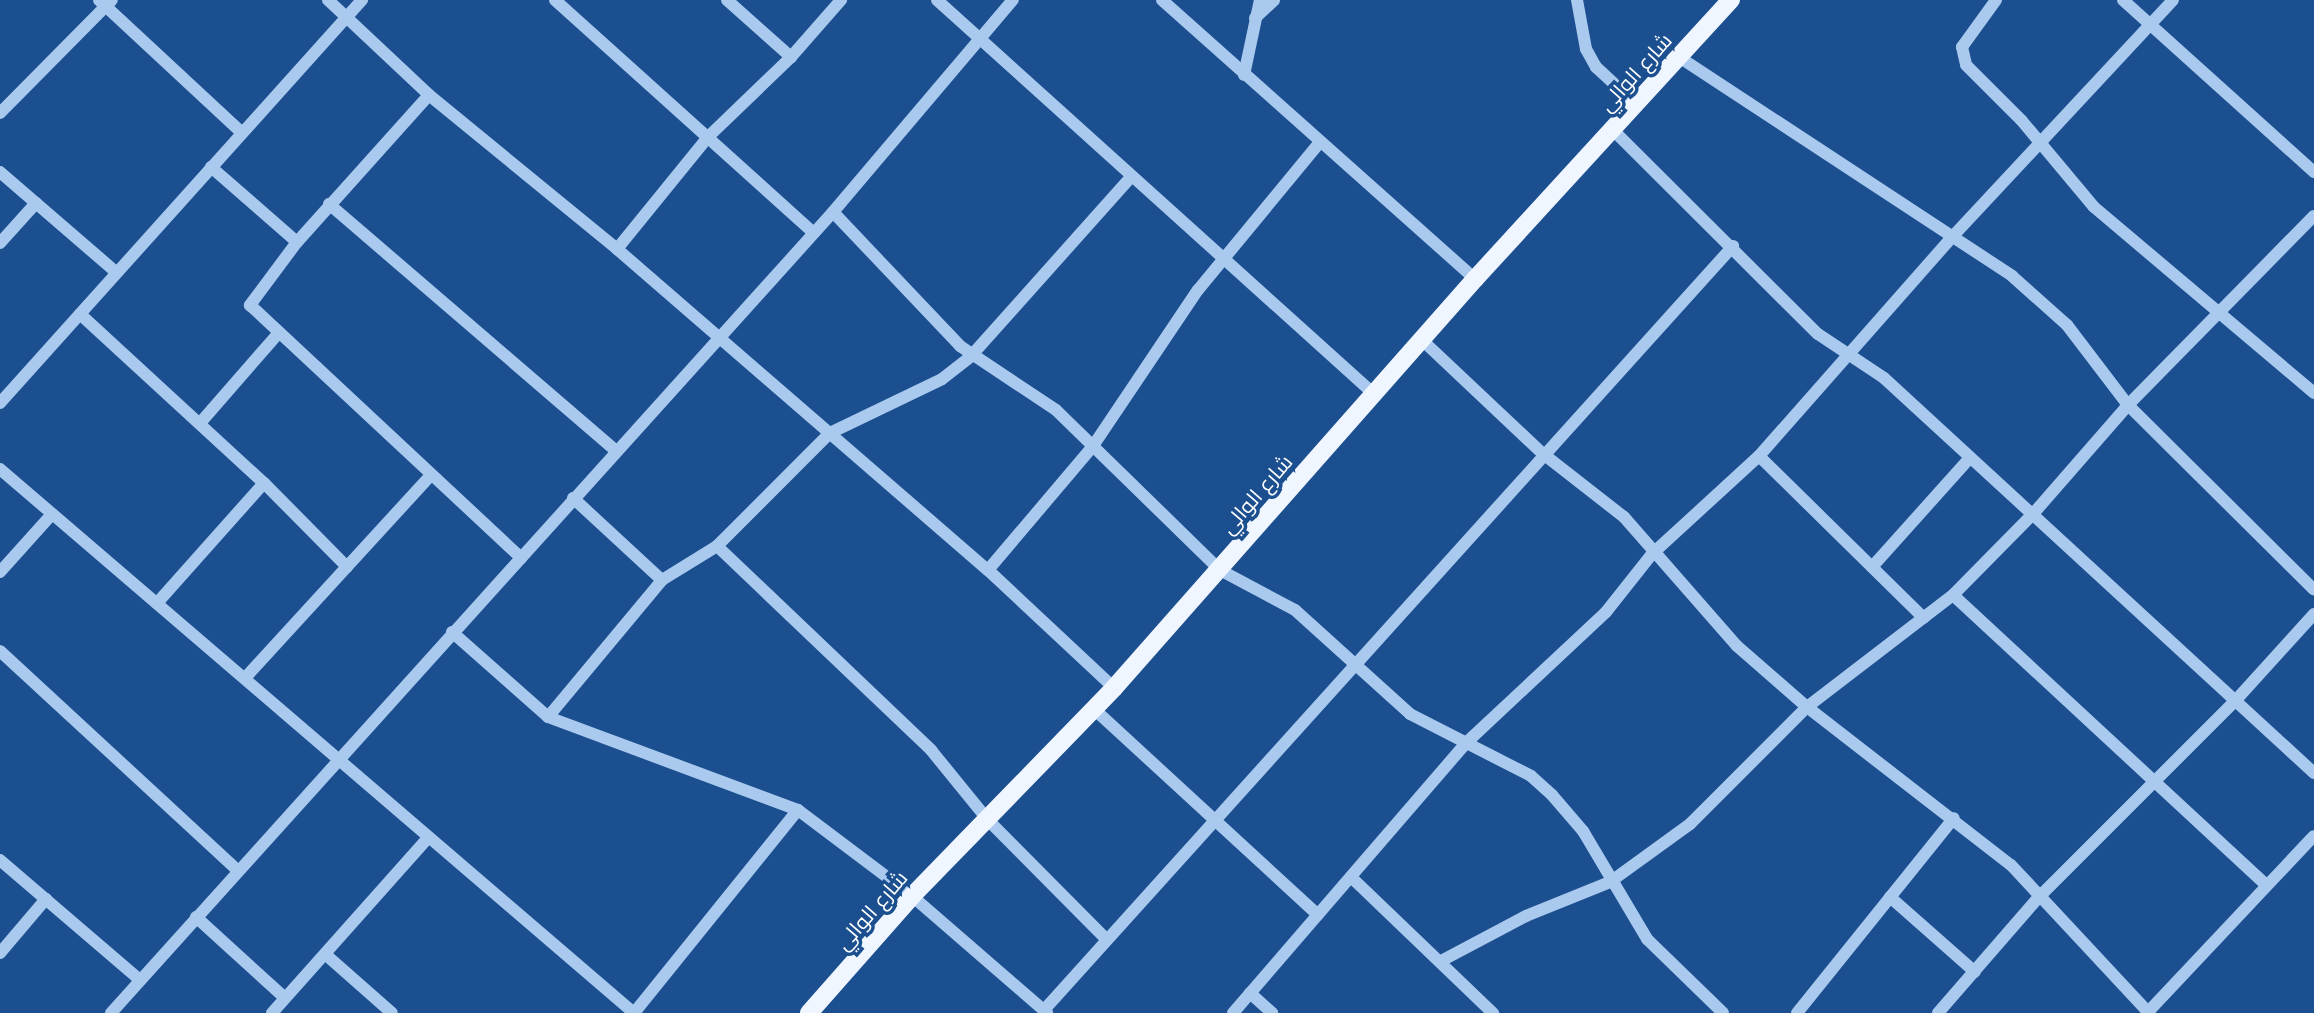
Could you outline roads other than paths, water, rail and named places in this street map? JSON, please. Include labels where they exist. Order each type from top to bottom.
[{"type":"main road","name":"شارع الوالي","points":[[811,1012],[912,897],[1114,688],[1421,339],[1731,0]]},
{"type":"street","points":[[328,0],[429,95],[617,249],[988,570],[1114,688]]},
{"type":"street","points":[[0,403],[362,0]]},
{"type":"street","points":[[555,0],[814,233]]},
{"type":"street","points":[[727,0],[791,57]]},
{"type":"street","points":[[617,249],[708,137],[791,57],[841,0]]},
{"type":"street","points":[[937,0],[1374,394]]},
{"type":"street","points":[[111,1013],[338,757],[833,212],[1013,0]]},
{"type":"street","points":[[1162,0],[1475,279]]},
{"type":"street","points":[[1244,75],[1259,0]]},
{"type":"street","points":[[1255,18],[1274,0]]},
{"type":"street","points":[[1577,0],[1580,29],[1596,67],[1636,104]]},
{"type":"street","points":[[1996,0],[1962,47],[1966,65],[2041,144],[2094,207],[2314,393]]},
{"type":"street","points":[[2123,0],[2153,24],[2314,172]]},
{"type":"street","points":[[1233,1013],[1466,743],[1606,612],[1651,554],[1759,456],[1954,235],[2173,0]]},
{"type":"street","points":[[0,113],[106,2],[242,133]]},
{"type":"street","points":[[1679,57],[1954,235],[2012,276],[2060,318],[2129,405],[2314,590]]},
{"type":"street","points":[[429,95],[329,204],[250,305],[277,335],[521,558]]},
{"type":"street","points":[[1613,130],[1734,246],[1818,334],[1849,352],[1884,378],[1969,459],[2033,514],[2314,773]]},
{"type":"street","points":[[988,570],[1093,446],[1222,259],[1320,142]]},
{"type":"street","points":[[211,167],[297,242]]},
{"type":"street","points":[[0,172],[116,272]]},
{"type":"street","points":[[548,717],[662,580],[717,546],[830,433],[942,379],[971,356],[1131,177]]},
{"type":"street","points":[[0,243],[36,204]]},
{"type":"street","points":[[329,204],[616,451]]},
{"type":"street","points":[[833,212],[971,356],[1032,392],[1093,446],[1220,570],[1295,610],[1355,669],[1410,714],[1531,776],[1552,795],[1583,831],[1610,882],[1647,939],[1723,1013]]},
{"type":"street","points":[[1441,961],[1517,920],[1610,882],[1696,819],[1807,707],[1953,595],[2033,514],[2129,405],[2314,216]]},
{"type":"street","points":[[452,632],[548,717],[798,810],[912,897],[1046,1012],[1212,819],[1355,669],[1542,453],[1734,246]]},
{"type":"street","points":[[80,314],[201,422],[347,567]]},
{"type":"street","points":[[201,422],[277,335]]},
{"type":"street","points":[[1421,339],[1542,453],[1624,517],[1651,554],[1703,603],[1737,646],[1807,707],[1954,818],[2011,865],[2038,898],[2147,1012],[2265,884],[2314,836]]},
{"type":"street","points":[[1759,456],[1924,618]]},
{"type":"street","points":[[1872,567],[1969,459]]},
{"type":"street","points":[[0,469],[634,1013],[798,810]]},
{"type":"street","points":[[245,678],[430,475]]},
{"type":"street","points":[[157,603],[264,483]]},
{"type":"street","points":[[573,498],[662,580]]},
{"type":"street","points":[[0,572],[52,514]]},
{"type":"street","points":[[717,546],[931,750],[987,818],[1107,939]]},
{"type":"street","points":[[1953,595],[2265,884]]},
{"type":"street","points":[[1938,1013],[2038,898],[2236,700],[2314,614]]},
{"type":"street","points":[[0,652],[237,870]]},
{"type":"street","points":[[1094,709],[1318,915]]},
{"type":"street","points":[[1797,1013],[1954,818]]},
{"type":"street","points":[[272,1013],[428,838]]},
{"type":"street","points":[[0,860],[140,980]]},
{"type":"street","points":[[1351,877],[1493,1013]]},
{"type":"street","points":[[1890,897],[1975,972]]},
{"type":"street","points":[[0,953],[46,899]]},
{"type":"street","points":[[196,917],[285,998]]},
{"type":"street","points":[[325,954],[392,1013]]},
{"type":"street","points":[[1250,993],[1272,1013]]}]
